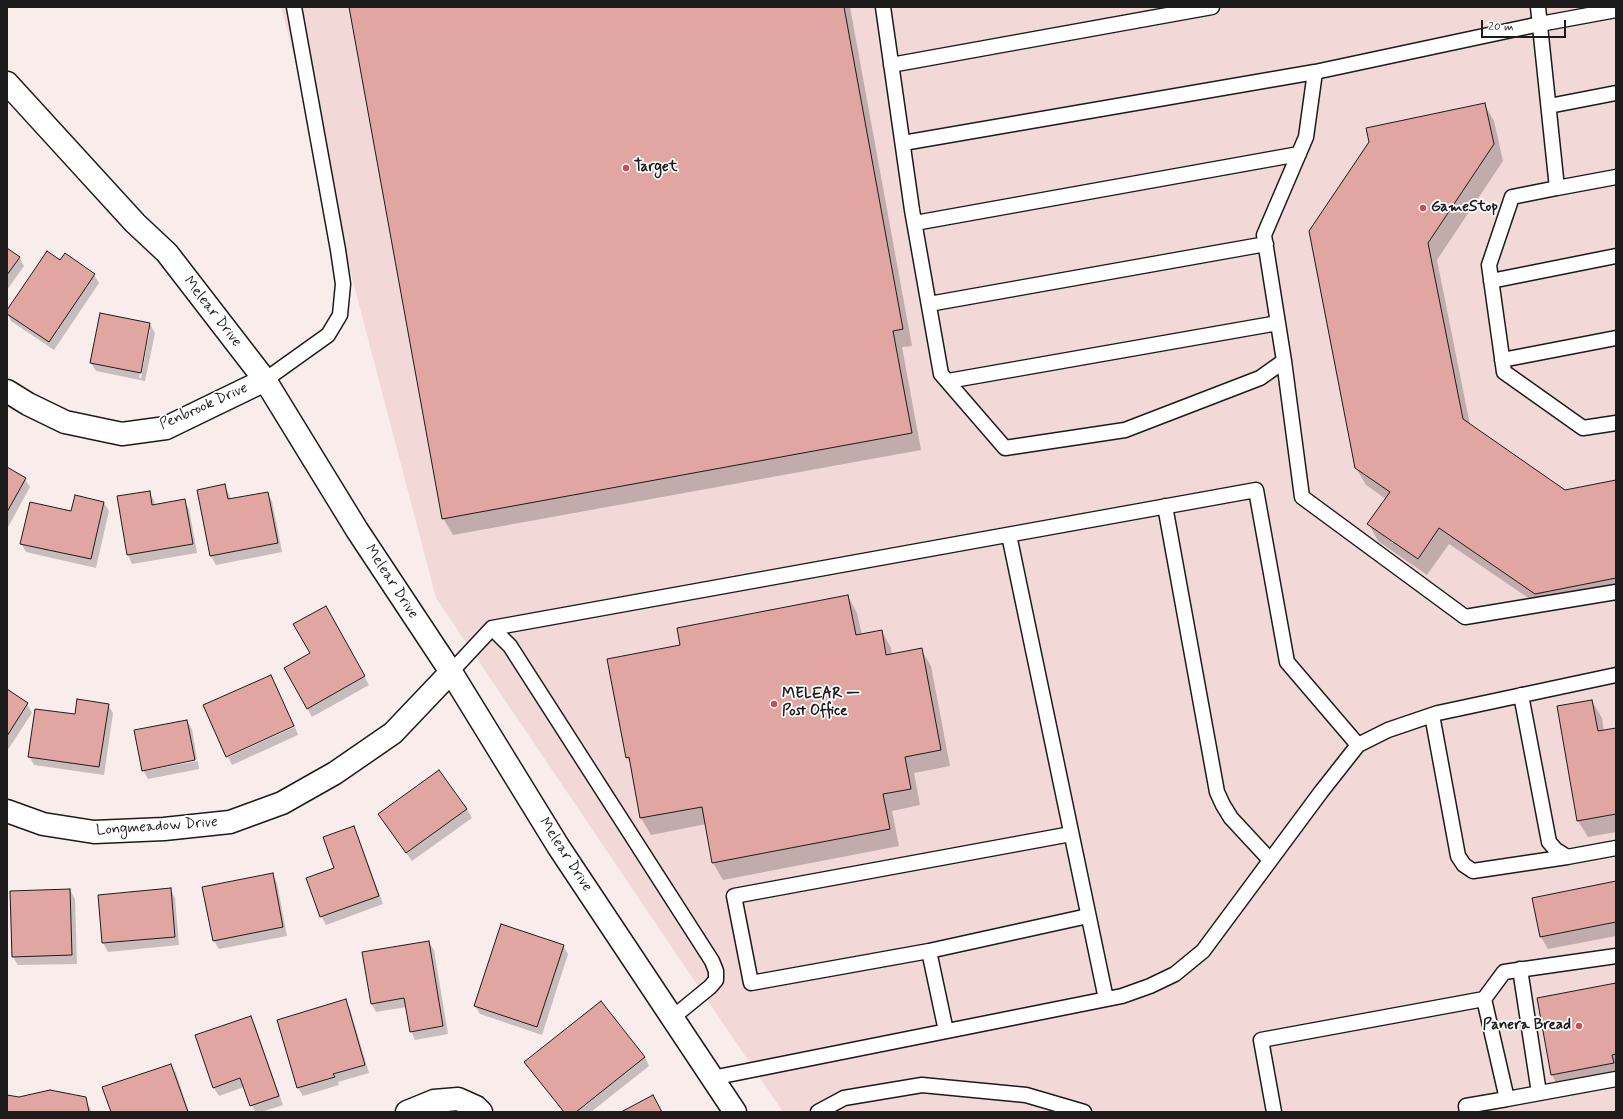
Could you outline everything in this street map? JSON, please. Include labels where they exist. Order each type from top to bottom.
[{"type":"street","name":"Melear Drive","points":[[7,83],[135,223],[167,253],[265,380],[358,530],[451,672],[558,846],[734,1112]]},
{"type":"street","name":"Penbrook Drive","points":[[7,391],[28,404],[65,422],[122,434],[166,428],[265,380]]},
{"type":"street","name":"Longmeadow Drive","points":[[7,811],[44,824],[94,832],[164,829],[230,822],[282,802],[335,773],[393,733],[451,672]]},
{"type":"street","points":[[407,1112],[434,1101],[458,1099],[476,1107],[481,1112]]},
{"type":"lane","points":[[265,380],[328,335],[340,315],[342,292],[338,250],[294,7]]},
{"type":"lane","points":[[883,7],[915,223],[941,374],[1005,448],[1125,430],[1260,378],[1284,361]]},
{"type":"lane","points":[[891,65],[1212,7]]},
{"type":"lane","points":[[1538,7],[1557,188]]},
{"type":"lane","points":[[903,143],[1315,72],[1540,24],[1616,10]]},
{"type":"lane","points":[[1315,72],[1306,137],[1264,235],[1284,361],[1302,497],[1465,617],[1616,592]]},
{"type":"lane","points":[[1549,106],[1616,93]]},
{"type":"lane","points":[[915,223],[1299,154]]},
{"type":"lane","points":[[1616,177],[1512,197],[1489,265],[1504,372],[1583,428],[1616,423]]},
{"type":"lane","points":[[929,304],[1266,244]]},
{"type":"lane","points":[[1491,281],[1616,256]]},
{"type":"lane","points":[[948,381],[1278,322]]},
{"type":"lane","points":[[1502,360],[1616,338]]},
{"type":"lane","points":[[451,672],[492,628],[1256,490],[1287,662],[1358,745]]},
{"type":"lane","points":[[1165,506],[1217,792],[1231,818],[1270,860]]},
{"type":"lane","points":[[1009,535],[1106,999]]},
{"type":"lane","points":[[492,628],[510,646],[712,961],[716,971],[716,980],[710,988],[672,1018]]},
{"type":"lane","points":[[712,1078],[1122,996],[1162,980],[1175,974],[1203,951],[1321,792],[1358,745],[1388,730],[1432,715],[1616,675]]},
{"type":"lane","points":[[1521,695],[1549,842],[1556,850],[1567,857]]},
{"type":"lane","points":[[1432,715],[1458,856],[1464,865],[1473,871],[1616,848]]},
{"type":"lane","points":[[1071,834],[734,896],[750,983],[929,951],[1088,916]]},
{"type":"lane","points":[[929,951],[946,1031]]},
{"type":"lane","points":[[1274,1112],[1261,1040],[1484,999],[1504,972],[1616,956]]},
{"type":"lane","points":[[1520,969],[1539,1093]]},
{"type":"lane","points":[[1484,999],[1507,1099]]},
{"type":"lane","points":[[1467,1112],[1466,1106],[1616,1079]]},
{"type":"lane","points":[[818,1112],[844,1098],[922,1085],[1026,1095],[1084,1112]]},
{"type":"shaded area","points":[[281,7],[1616,7],[1616,1112],[783,1112],[436,598]]},
{"type":"building","name":"Target","points":[[349,7],[844,7],[903,329],[893,331],[912,433],[442,519]]},
{"type":"building","points":[[1485,103],[1494,144],[1428,243],[1463,419],[1565,490],[1616,480],[1616,578],[1535,594],[1439,528],[1418,559],[1367,524],[1390,492],[1355,468],[1309,231],[1369,142],[1366,128]]},
{"type":"building","points":[[7,248],[20,257],[7,275]]},
{"type":"building","points":[[47,251],[60,260],[65,253],[95,274],[49,342],[7,314],[7,310]]},
{"type":"building","points":[[100,313],[150,323],[141,373],[90,363]]},
{"type":"building","points":[[7,467],[26,478],[7,512]]},
{"type":"building","points":[[225,484],[228,499],[268,492],[278,543],[210,556],[197,490]]},
{"type":"building","points":[[150,491],[152,505],[185,499],[193,544],[127,555],[117,496]]},
{"type":"building","points":[[75,495],[104,502],[91,559],[20,544],[30,502],[71,511]]},
{"type":"building","name":"MELEAR — Post Office","points":[[848,595],[856,635],[882,630],[886,655],[922,648],[941,750],[905,757],[911,789],[883,794],[890,829],[712,863],[702,807],[640,818],[629,757],[626,758],[607,659],[680,645],[677,628]]},
{"type":"building","points":[[326,606],[365,676],[307,709],[284,668],[310,653],[293,624]]},
{"type":"building","points":[[271,675],[294,726],[226,757],[203,705]]},
{"type":"building","points":[[7,689],[28,703],[7,736]]},
{"type":"building","points":[[77,699],[109,704],[99,767],[28,757],[35,709],[75,714]]},
{"type":"building","points":[[1592,700],[1598,731],[1616,728],[1616,814],[1577,821],[1557,706]]},
{"type":"building","points":[[187,720],[195,760],[142,771],[134,730]]},
{"type":"building","points":[[439,770],[467,809],[406,853],[378,814]]},
{"type":"building","points":[[354,826],[379,896],[320,917],[306,878],[334,868],[323,837]]},
{"type":"building","points":[[273,873],[283,927],[213,941],[202,887]]},
{"type":"building","points":[[1616,881],[1616,922],[1540,937],[1532,898]]},
{"type":"building","points":[[171,888],[175,937],[102,943],[98,895]]},
{"type":"building","points":[[70,889],[72,955],[12,957],[10,891]]},
{"type":"building","points":[[501,924],[564,945],[537,1027],[474,1006]]},
{"type":"building","points":[[429,941],[443,1026],[410,1032],[404,998],[371,1004],[362,952]]},
{"type":"building","name":"Panera Bread","points":[[1616,983],[1616,1054],[1612,1055],[1614,1063],[1551,1075],[1537,998]]},
{"type":"building","points":[[346,999],[365,1065],[333,1074],[335,1077],[297,1088],[277,1020]]},
{"type":"building","points":[[601,1001],[645,1057],[576,1112],[564,1112],[524,1062]]},
{"type":"building","points":[[251,1016],[279,1096],[250,1106],[240,1078],[213,1088],[195,1035]]},
{"type":"building","points":[[171,1064],[188,1112],[111,1112],[102,1087]]},
{"type":"building","points":[[50,1090],[86,1097],[89,1112],[7,1112],[7,1095],[19,1097]]},
{"type":"building","points":[[653,1095],[662,1112],[621,1112]]},
{"type":"place","name":"Target","points":[[626,168]]},
{"type":"place","name":"GameStop","points":[[1423,208]]},
{"type":"place","name":"MELEAR — Post Office","points":[[774,704]]},
{"type":"place","name":"Panera Bread","points":[[1579,1026]]}]
